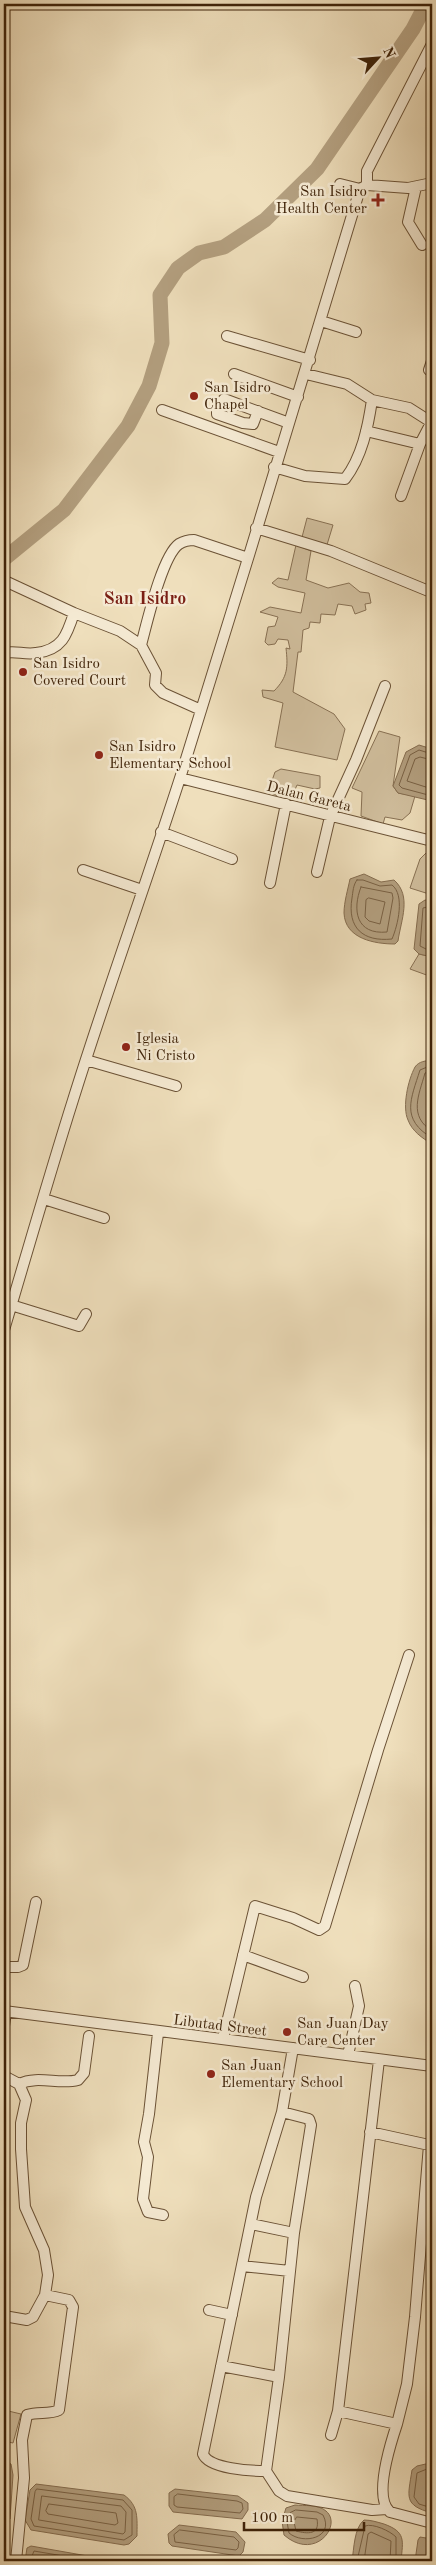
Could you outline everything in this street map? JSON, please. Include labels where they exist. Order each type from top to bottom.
[{"type":"street","points":[[4,1330],[86,1060],[180,778],[274,467],[306,374],[367,171],[432,44]]},
{"type":"street","points":[[340,184],[363,187],[427,185],[408,222],[422,245]]},
{"type":"street","points":[[321,320],[356,332]]},
{"type":"street","points":[[227,336],[310,360]]},
{"type":"street","points":[[234,374],[298,397]]},
{"type":"street","points":[[306,374],[348,384],[372,400],[409,408],[431,421],[420,444],[401,496]]},
{"type":"street","points":[[274,467],[305,476],[345,480],[353,468],[366,431],[372,400]]},
{"type":"street","points":[[162,410],[279,452]]},
{"type":"street","points":[[258,411],[289,423]]},
{"type":"street","points":[[366,431],[420,444]]},
{"type":"street","points":[[256,528],[332,551],[431,592]]},
{"type":"street","points":[[141,645],[152,600],[171,554],[178,545],[194,540],[248,558]]},
{"type":"street","points":[[4,584],[5,581],[74,613],[120,630],[141,645],[156,673],[157,690],[201,710]]},
{"type":"street","points":[[4,653],[14,650],[35,653],[60,644],[66,636],[74,613]]},
{"type":"street","points":[[318,872],[330,817],[356,760],[385,686]]},
{"type":"street","name":"Dalan Gareta","points":[[180,778],[432,841]]},
{"type":"street","points":[[270,883],[286,804]]},
{"type":"street","points":[[162,832],[232,859]]},
{"type":"street","points":[[82,870],[142,890]]},
{"type":"street","points":[[86,1060],[176,1086]]},
{"type":"street","points":[[44,1199],[104,1218]]},
{"type":"street","points":[[11,1305],[79,1326],[86,1314]]},
{"type":"street","points":[[223,2039],[255,1906],[293,1918],[318,1930],[325,1926],[409,1655]]},
{"type":"street","points":[[4,1967],[23,1965],[36,1902]]},
{"type":"street","points":[[242,1955],[303,1977]]},
{"type":"street","points":[[348,2056],[359,2006],[354,1986]]},
{"type":"street","points":[[4,2026],[5,2011]]},
{"type":"street","name":"Libutad Street","points":[[5,2011],[158,2033],[223,2039],[432,2066]]},
{"type":"street","points":[[158,2033],[144,2142],[148,2160],[143,2199],[148,2212],[163,2215]]},
{"type":"street","points":[[20,2084],[32,2080],[64,2082],[78,2080],[84,2073],[89,2036]]},
{"type":"street","points":[[266,2471],[215,2464],[205,2458],[204,2448],[264,2168],[282,2112],[293,2048]]},
{"type":"street","points":[[331,2435],[338,2411],[379,2060]]},
{"type":"street","points":[[4,2076],[20,2084],[26,2100],[21,2123],[25,2207],[46,2257],[48,2275],[45,2295],[33,2317],[27,2320],[4,2316]]},
{"type":"street","points":[[282,2112],[305,2117],[311,2122],[294,2233],[279,2377],[266,2471],[278,2491],[287,2496],[372,2510],[387,2509],[432,2523]]},
{"type":"street","points":[[370,2132],[431,2145],[407,2384],[397,2424],[388,2448],[383,2486],[387,2509]]},
{"type":"street","points":[[251,2224],[294,2233]]},
{"type":"street","points":[[242,2266],[290,2271]]},
{"type":"street","points":[[16,2561],[24,2478],[22,2461],[25,2423],[27,2415],[32,2413],[59,2410],[73,2307],[69,2300],[45,2295]]},
{"type":"street","points":[[209,2310],[232,2315]]},
{"type":"street","points":[[221,2366],[279,2377]]},
{"type":"street","points":[[338,2411],[397,2424]]},
{"type":"shaded area","points":[[307,518],[333,525],[326,548],[301,541]]},
{"type":"shaded area","points":[[296,545],[311,551],[306,580],[328,588],[349,583],[360,592],[369,593],[371,603],[365,604],[366,610],[355,614],[352,606],[338,604],[335,615],[321,614],[320,623],[310,622],[309,628],[303,630],[301,652],[298,652],[293,692],[334,714],[345,729],[337,760],[275,747],[283,703],[263,697],[262,690],[274,691],[282,681],[287,666],[286,648],[290,649],[288,640],[278,639],[275,644],[268,645],[265,642],[268,627],[275,626],[278,617],[260,612],[270,607],[301,613],[305,593],[278,587],[272,583],[278,578],[288,580]]},
{"type":"shaded area","points":[[379,731],[400,737],[393,786],[398,793],[415,796],[410,813],[402,820],[385,817],[383,824],[361,816],[362,792],[352,788]]},
{"type":"shaded area","points":[[281,769],[320,776],[320,788],[315,789],[297,785],[290,801],[268,792],[275,772]]},
{"type":"shaded area","points":[[428,851],[432,852],[432,899],[429,894],[410,888],[420,859]]},
{"type":"shaded area","points":[[419,954],[432,957],[432,977],[410,969]]},
{"type":"shaded area","points":[[4,2410],[21,2414],[13,2443],[4,2441]]},
{"type":"water","points":[[419,745],[432,749],[432,801],[398,793],[393,786],[406,752]]},
{"type":"water","points":[[364,874],[381,882],[394,880],[403,893],[403,917],[398,941],[395,944],[379,943],[362,938],[350,929],[346,922],[344,909],[350,879]]},
{"type":"water","points":[[425,900],[432,901],[432,957],[419,954],[414,949],[419,904]]},
{"type":"water","points":[[432,1060],[432,1144],[412,1128],[406,1115],[406,1101],[408,1086],[415,1067],[421,1062]]},
{"type":"water","points":[[432,2457],[432,2513],[416,2507],[412,2503],[409,2487],[412,2470],[417,2466],[430,2463]]},
{"type":"water","points":[[4,2461],[11,2464],[13,2475],[10,2519],[4,2522]]},
{"type":"water","points":[[36,2484],[124,2495],[135,2508],[137,2536],[129,2544],[124,2545],[31,2530],[25,2520],[30,2490]]},
{"type":"water","points":[[175,2489],[238,2496],[248,2503],[248,2510],[242,2519],[173,2512],[169,2506],[169,2493]]},
{"type":"water","points":[[295,2505],[315,2506],[326,2511],[330,2517],[331,2524],[323,2538],[315,2543],[306,2545],[295,2542],[284,2535],[282,2521],[286,2508]]},
{"type":"water","points":[[364,2520],[384,2524],[400,2534],[402,2538],[401,2561],[352,2561],[356,2533]]},
{"type":"water","points":[[179,2525],[236,2532],[245,2542],[243,2552],[239,2556],[172,2546],[169,2543],[168,2534]]},
{"type":"water","points":[[4,2526],[8,2528],[9,2532],[6,2561],[4,2561]]},
{"type":"water","points":[[420,2537],[432,2539],[432,2561],[415,2561]]},
{"type":"water","points":[[31,2546],[116,2561],[25,2561],[27,2548]]},
{"type":"waterway","points":[[4,8],[14,4]]},
{"type":"waterway","points":[[4,559],[64,510],[128,426],[149,386],[162,343],[160,295],[178,268],[199,253],[224,247],[265,220],[317,169],[413,29],[426,4]]},
{"type":"place","name":"San Isidro Health Center","points":[[378,200]]},
{"type":"place","name":"San Isidro Chapel","points":[[194,396]]},
{"type":"place","name":"San Isidro Covered Court","points":[[23,672]]},
{"type":"place","name":"San Isidro Elementary School","points":[[99,755]]},
{"type":"place","name":"Iglesia Ni Cristo","points":[[126,1047]]},
{"type":"place","name":"San Juan Day Care Center","points":[[287,2032]]},
{"type":"place","name":"San Juan Elementary School","points":[[211,2074]]},
{"type":"district","name":"San Isidro","points":[[145,598]]}]
